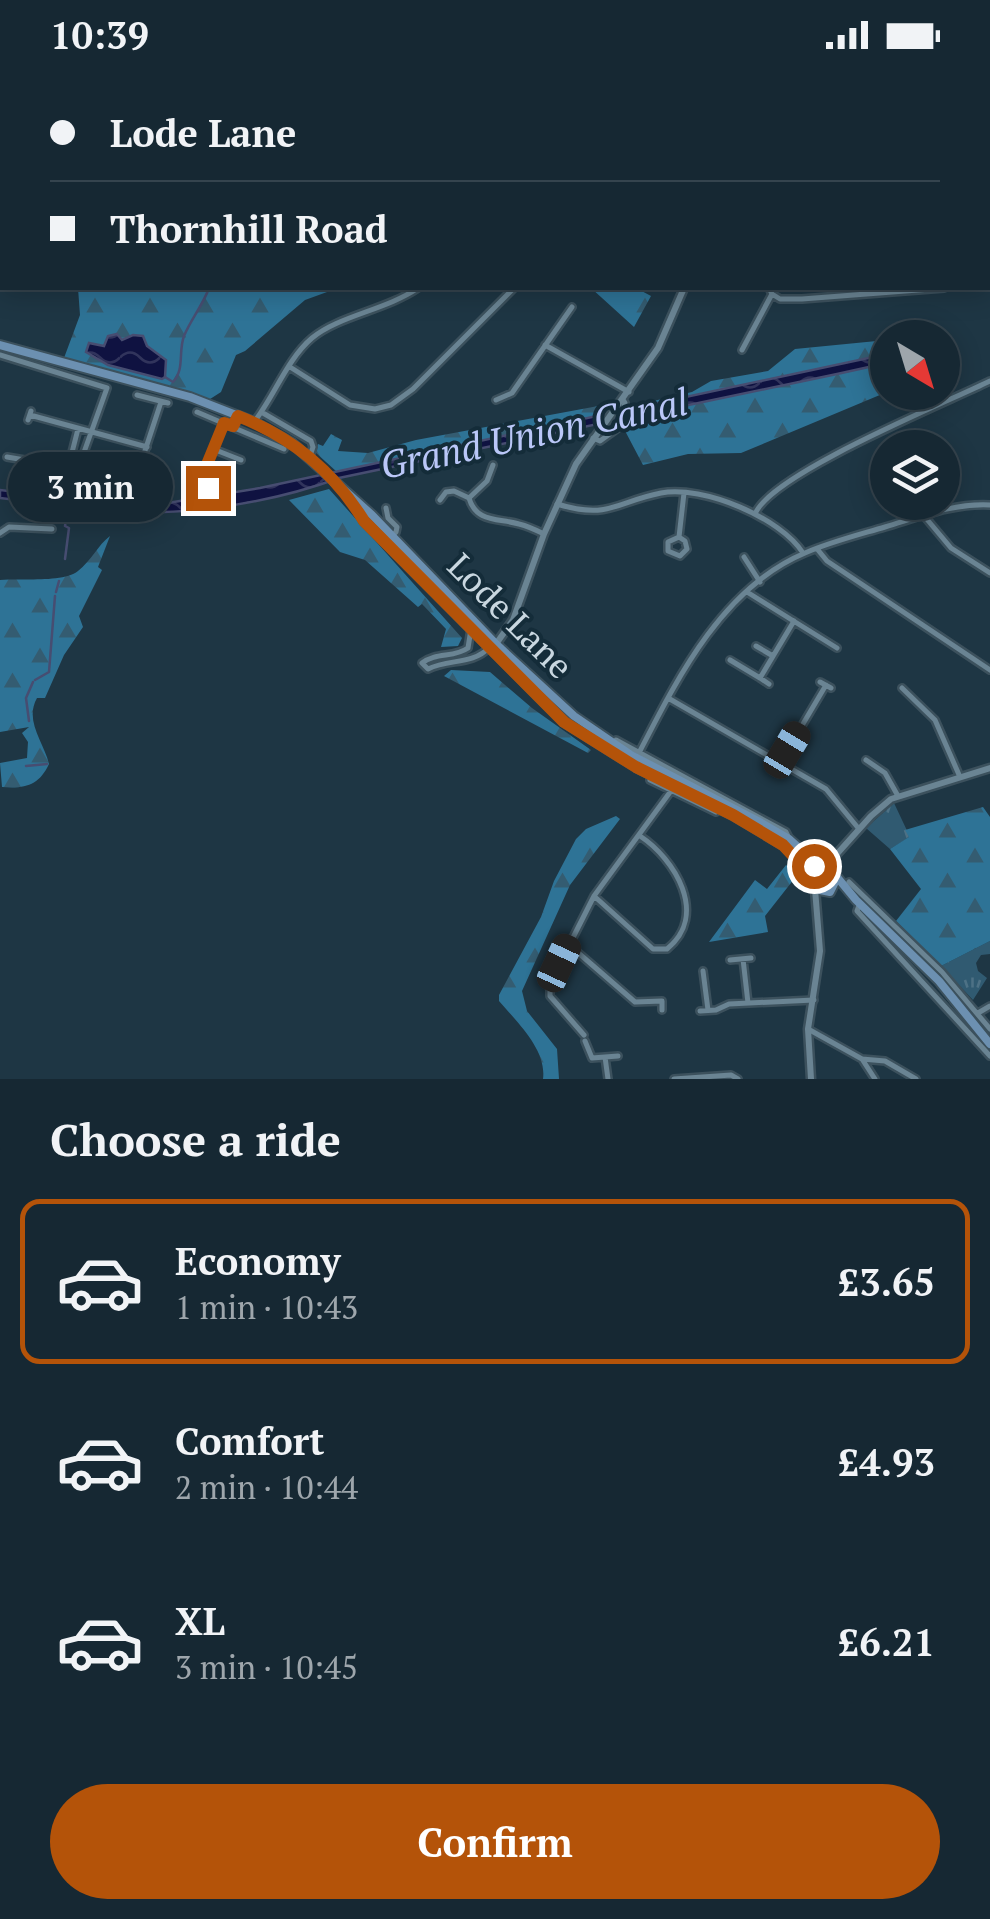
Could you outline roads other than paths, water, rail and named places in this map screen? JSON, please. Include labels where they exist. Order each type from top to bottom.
[{"type":"main road","name":"Lode Lane","points":[[0,345],[150,385],[220,409],[254,422],[310,456],[470,628],[556,702],[675,786],[789,839],[837,878],[858,902]]},
{"type":"main road","name":"Lode Lane","points":[[388,540],[564,722],[595,744],[783,845],[810,874]]},
{"type":"main road","points":[[822,865],[810,874],[815,888],[858,902],[968,1008],[986,1028],[990,1044]]},
{"type":"main road","points":[[830,891],[837,878]]},
{"type":"street","points":[[254,422],[308,341],[325,329],[390,306],[415,290]]},
{"type":"street","points":[[290,368],[350,405],[375,409],[391,405],[413,389],[512,290]]},
{"type":"street","points":[[470,628],[468,648],[422,663],[428,669],[444,663],[473,661],[493,646],[514,620],[544,534],[576,464],[658,348],[683,290]]},
{"type":"street","points":[[742,350],[771,291],[780,300],[918,290]]},
{"type":"street","points":[[496,400],[512,393],[573,307]]},
{"type":"street","points":[[545,344],[629,392]]},
{"type":"street","points":[[20,350],[20,361]]},
{"type":"street","points":[[0,355],[107,388],[80,467],[7,458]]},
{"type":"street","points":[[756,512],[770,494],[806,469],[989,384]]},
{"type":"street","points":[[136,396],[164,403],[137,476]]},
{"type":"street","points":[[593,438],[600,442],[619,427],[622,400]]},
{"type":"street","points":[[215,419],[220,409]]},
{"type":"street","points":[[196,412],[284,449]]},
{"type":"street","name":"Lode Lane","points":[[262,412],[311,441],[310,456]]},
{"type":"street","points":[[30,415],[147,447]]},
{"type":"street","points":[[233,426],[238,416]]},
{"type":"street","points":[[208,488],[198,486],[224,423]]},
{"type":"street","points":[[68,468],[78,429]]},
{"type":"street","points":[[213,448],[241,460]]},
{"type":"street","points":[[470,498],[486,481],[489,468]]},
{"type":"street","points":[[440,497],[450,490],[470,498]]},
{"type":"street","points":[[679,537],[684,492]]},
{"type":"street","points":[[556,504],[581,510],[609,510],[657,494],[684,492],[756,512],[796,542],[803,554]]},
{"type":"street","points":[[470,498],[473,509],[491,521],[521,524],[544,534]]},
{"type":"street","points":[[960,508],[990,505]]},
{"type":"street","points":[[386,508],[388,518],[397,527],[388,540]]},
{"type":"street","points":[[640,751],[704,641],[747,592],[803,554],[912,520]]},
{"type":"street","points":[[928,520],[941,540],[990,573]]},
{"type":"street","points":[[0,533],[9,527],[52,529]]},
{"type":"street","points":[[818,550],[827,561],[990,670]]},
{"type":"street","points":[[744,557],[760,582]]},
{"type":"street","points":[[747,592],[837,648]]},
{"type":"street","points":[[760,678],[794,621]]},
{"type":"street","points":[[756,646],[773,656]]},
{"type":"street","points":[[730,660],[769,684]]},
{"type":"street","points":[[781,761],[825,685]]},
{"type":"street","points":[[902,688],[935,720],[960,777]]},
{"type":"street","points":[[668,698],[781,761],[834,796],[860,829]]},
{"type":"street","name":"Lode Lane","points":[[592,730],[640,751],[786,832],[789,839]]},
{"type":"street","points":[[866,760],[884,773],[898,796]]},
{"type":"street","points":[[822,865],[882,806],[898,796],[990,768]]},
{"type":"street","points":[[618,1056],[592,1058],[584,1033],[548,990],[594,896],[675,786],[650,780]]},
{"type":"street","points":[[594,896],[653,948],[668,949],[676,942],[685,909],[680,878],[664,854],[640,836]]},
{"type":"street","points":[[848,882],[914,943],[986,1028]]},
{"type":"street","points":[[810,1079],[808,1029],[819,964],[815,888]]},
{"type":"street","points":[[818,912],[830,891]]},
{"type":"street","points":[[858,902],[857,912],[990,1056]]},
{"type":"street","points":[[568,944],[635,1002],[662,1002],[662,1010]]},
{"type":"street","points":[[743,958],[748,1002]]},
{"type":"street","points":[[730,960],[751,958]]},
{"type":"street","points":[[703,970],[704,1010],[748,1002],[814,1000]]},
{"type":"street","points":[[978,1014],[990,1006]]},
{"type":"street","points":[[808,1029],[862,1059],[886,1061],[916,1079]]},
{"type":"street","points":[[605,1058],[608,1079]]},
{"type":"street","points":[[862,1059],[876,1079]]},
{"type":"street","points":[[674,1079],[730,1074],[738,1079]]},
{"type":"water","points":[[117,334],[122,340],[143,336],[147,346],[166,360],[165,377],[108,365],[86,352],[89,343],[104,346],[108,336]]},
{"type":"water","name":"Grand Union Canal","points":[[870,358],[870,367],[339,478],[233,505],[124,512],[0,498],[0,490],[155,505],[260,488]]},
{"type":"waterway","points":[[165,377],[173,382],[177,377],[184,336],[208,290]]},
{"type":"waterway","points":[[65,559],[67,511]]},
{"type":"waterway","points":[[56,592],[59,581]]},
{"type":"waterway","points":[[35,680],[49,672],[55,596]]},
{"type":"waterway","points":[[29,721],[26,698],[33,682]]},
{"type":"waterway","points":[[26,766],[47,764]]}]
